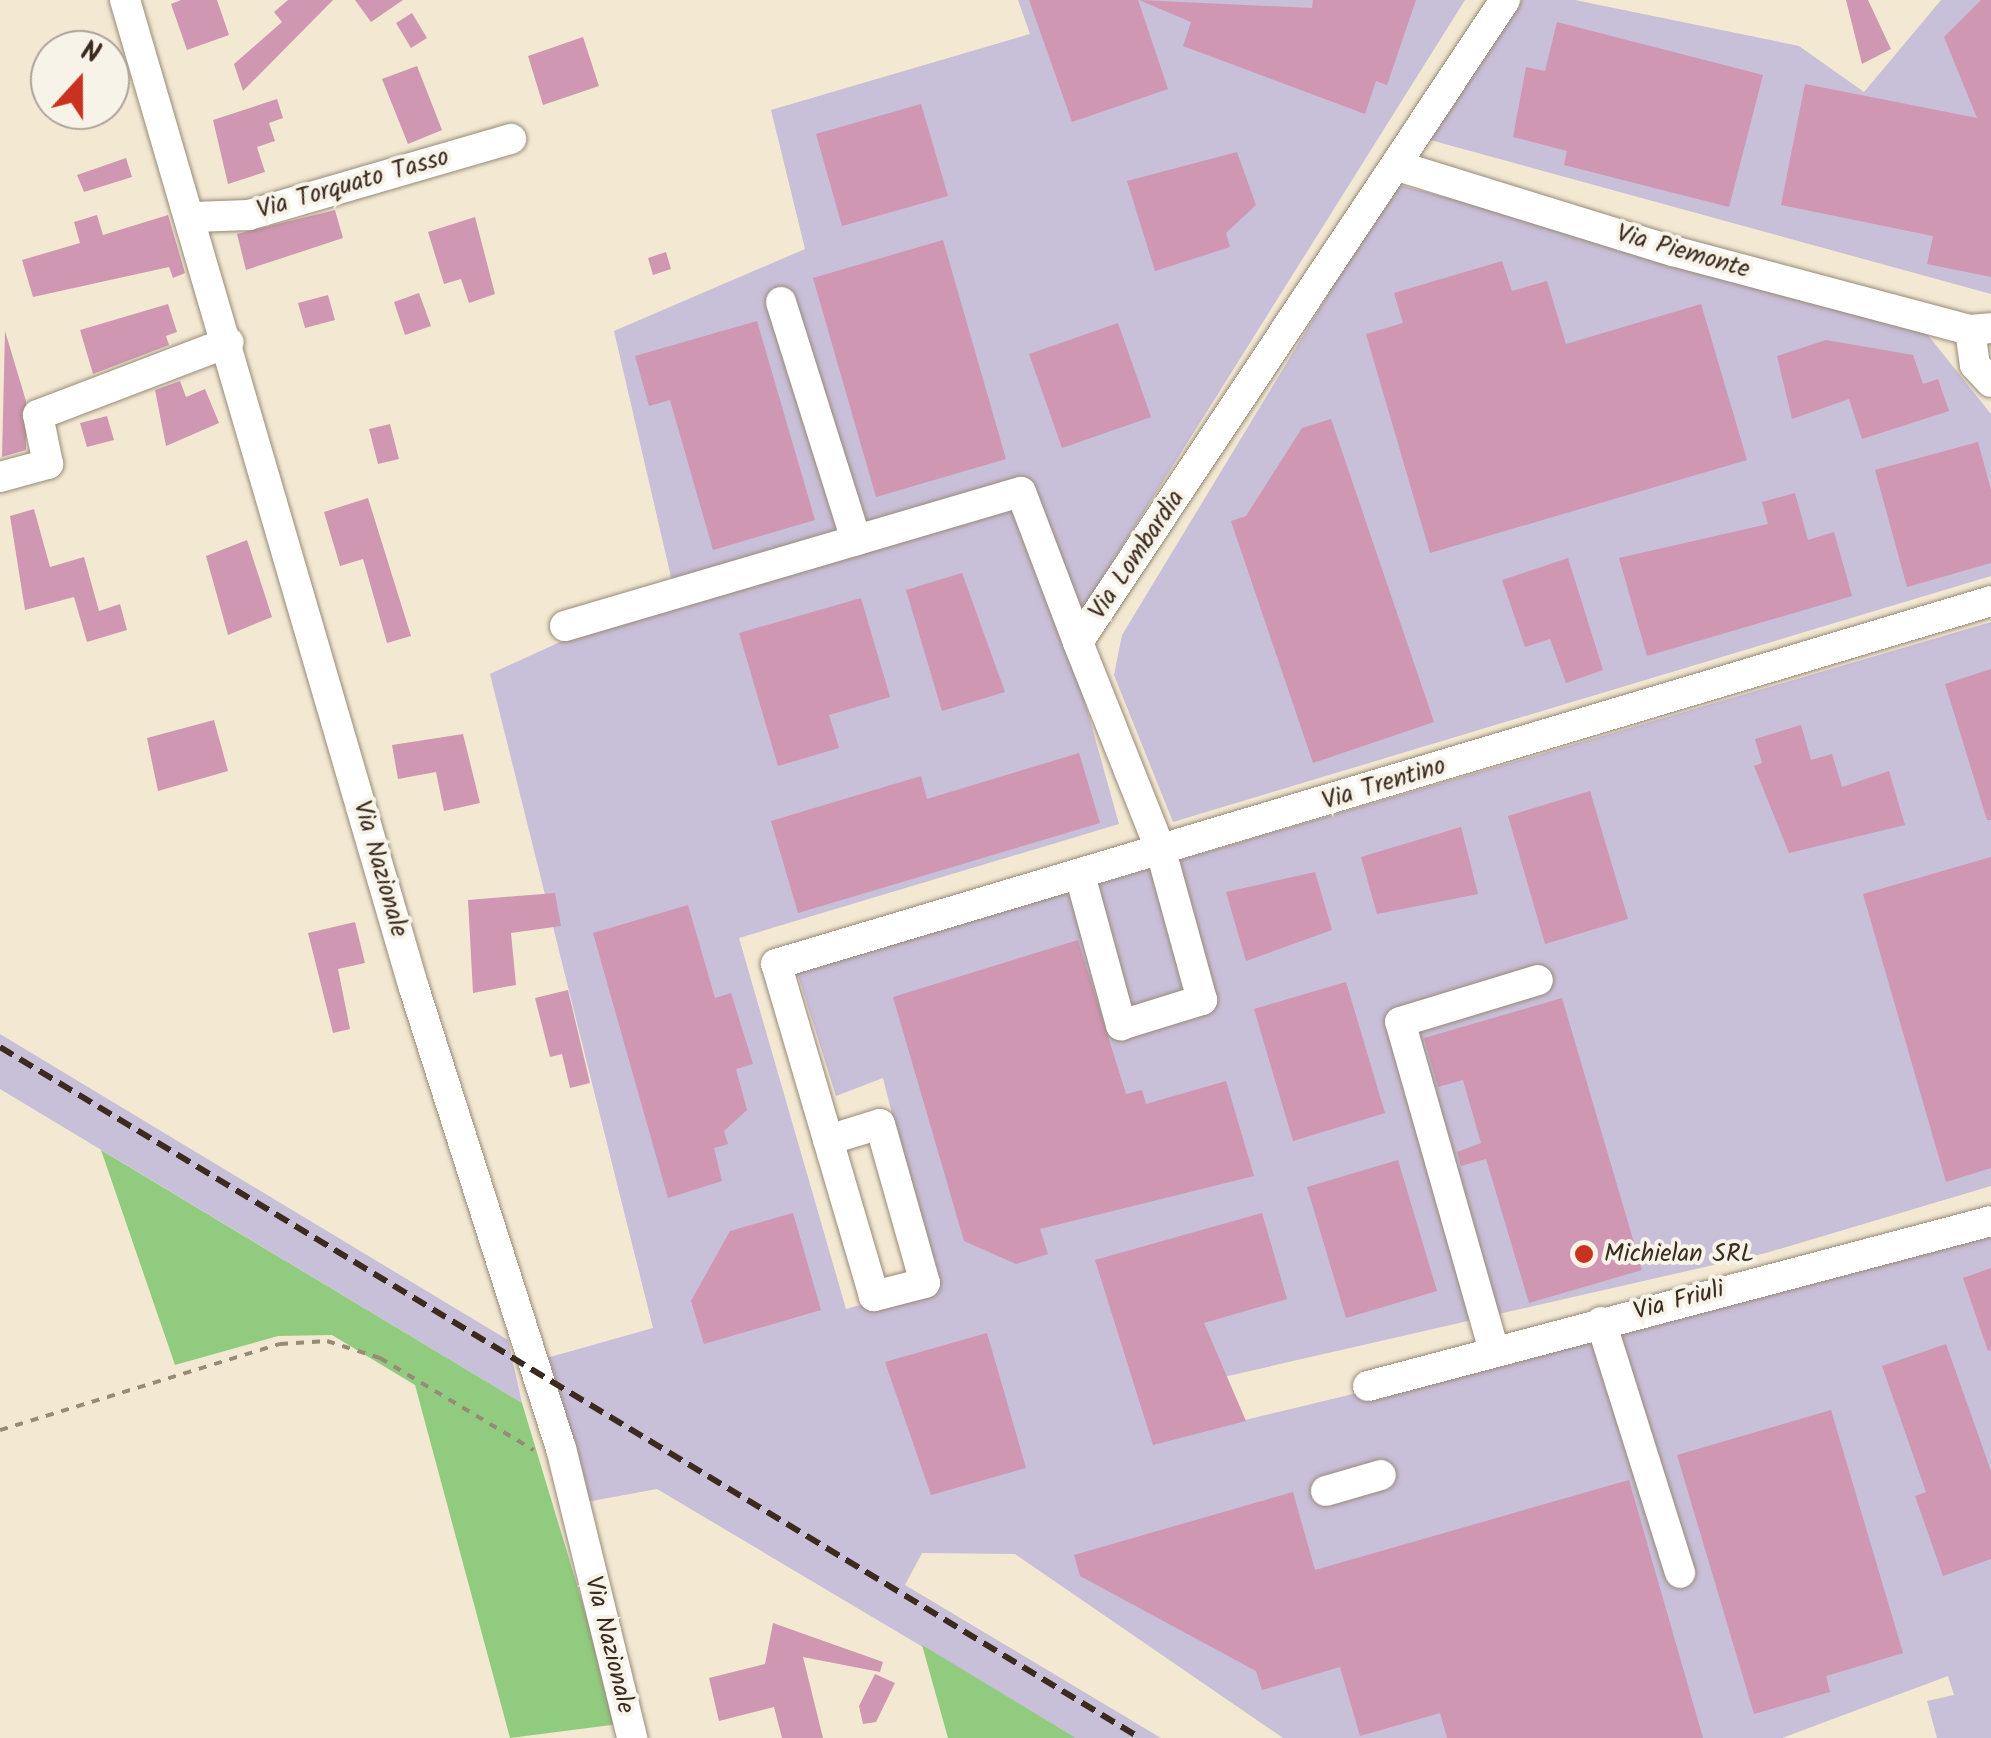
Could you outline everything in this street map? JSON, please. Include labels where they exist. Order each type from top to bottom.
[{"type":"street","name":"Via Nazionale","points":[[125,0],[193,217],[414,988],[562,1448],[632,1738]]},
{"type":"street","name":"Via Lombardia","points":[[1080,875],[1121,1024],[1202,1000],[1161,850],[1078,642],[1398,166],[1504,0]]},
{"type":"street","name":"Via Torquato Tasso","points":[[193,217],[249,215],[510,139]]},
{"type":"street","name":"Via Piemonte","points":[[1398,166],[1980,329],[1975,365],[1991,382]]},
{"type":"street","points":[[781,302],[856,540]]},
{"type":"street","points":[[0,477],[48,464],[38,416],[228,342]]},
{"type":"street","points":[[565,626],[1021,492],[1078,642]]},
{"type":"street","name":"Via Trentino","points":[[828,1140],[776,964],[1991,601]]},
{"type":"street","points":[[1494,1352],[1400,1022],[1538,980]]},
{"type":"street","points":[[880,1124],[925,1284],[874,1296],[828,1140],[880,1124]]},
{"type":"street","name":"Via Friuli","points":[[1368,1386],[1991,1221]]},
{"type":"street","points":[[1601,1322],[1680,1573]]},
{"type":"street","points":[[1326,1491],[1381,1475]]},
{"type":"path","points":[[0,1430],[280,1344],[328,1342],[380,1358],[512,1440],[542,1454],[562,1448]]},
{"type":"shaded area","points":[[1018,0],[1465,0],[1088,601],[1071,652],[1119,824],[739,938],[846,1309],[935,1284],[883,1078],[836,1096],[797,972],[1991,622],[1991,1186],[1766,1253],[1206,1381],[1220,1426],[1785,1290],[1991,1227],[1991,1738],[1937,1738],[1927,1701],[1954,1695],[1948,1676],[1782,1738],[1283,1738],[1015,1554],[922,1553],[905,1585],[1161,1738],[1076,1738],[657,1489],[586,1502],[543,1359],[653,1328],[490,674],[674,590],[614,331],[805,249],[771,110],[1030,34]]},
{"type":"shaded area","points":[[1522,0],[1575,0],[1799,46],[1864,92],[1941,0],[1991,0],[1991,294],[1423,138]]},
{"type":"shaded area","points":[[1395,184],[1915,319],[1991,414],[1991,576],[1173,822],[1114,675],[1122,635]]},
{"type":"shaded area","points":[[0,1034],[508,1340],[522,1403],[0,1089]]},
{"type":"green space","points":[[101,1150],[522,1403],[619,1724],[510,1738],[415,1385],[332,1335],[278,1336],[175,1365]]},
{"type":"green space","points":[[922,1645],[1076,1738],[948,1738]]},
{"type":"building","points":[[181,0],[217,0],[229,35],[187,50],[171,4]]},
{"type":"building","points":[[288,0],[333,0],[243,91],[234,64],[282,22],[274,12]]},
{"type":"building","points":[[355,0],[403,0],[371,22]]},
{"type":"building","points":[[1029,0],[1138,0],[1168,89],[1072,122]]},
{"type":"building","points":[[1139,0],[1312,8],[1313,0],[1416,0],[1387,85],[1376,81],[1365,114],[1183,46],[1191,22]]},
{"type":"building","points":[[1846,0],[1868,0],[1891,49],[1862,64]]},
{"type":"building","points":[[1981,0],[1991,0],[1991,277],[1927,264],[1933,236],[1781,205],[1805,84],[1977,118],[1944,37]]},
{"type":"building","points":[[412,13],[427,38],[411,48],[396,23]]},
{"type":"building","points":[[1557,22],[1763,75],[1729,207],[1564,165],[1567,151],[1513,137],[1526,67],[1545,71]]},
{"type":"building","points":[[583,37],[599,86],[543,105],[528,56]]},
{"type":"building","points":[[417,66],[442,130],[408,144],[382,79]]},
{"type":"building","points":[[277,99],[283,118],[269,123],[275,141],[257,147],[265,172],[228,184],[213,120]]},
{"type":"building","points":[[921,104],[948,196],[842,226],[816,134]]},
{"type":"building","points":[[1237,152],[1256,205],[1226,233],[1230,247],[1155,271],[1127,181]]},
{"type":"building","points":[[126,158],[132,177],[84,192],[77,175]]},
{"type":"building","points":[[335,210],[343,238],[246,270],[237,234]]},
{"type":"building","points":[[97,215],[103,235],[168,215],[185,273],[173,278],[169,267],[33,297],[22,260],[80,243],[74,222]]},
{"type":"building","points":[[475,217],[495,294],[469,303],[461,279],[444,284],[428,232]]},
{"type":"building","points":[[943,240],[1006,459],[876,497],[813,278]]},
{"type":"building","points":[[666,252],[671,269],[653,275],[648,258]]},
{"type":"building","points":[[1502,261],[1512,291],[1547,281],[1566,344],[1701,304],[1747,460],[1430,553],[1366,334],[1403,323],[1394,293]]},
{"type":"building","points":[[419,293],[431,326],[405,335],[394,302]]},
{"type":"building","points":[[328,295],[335,320],[305,328],[298,303]]},
{"type":"building","points":[[168,304],[177,332],[166,336],[169,345],[93,374],[80,330]]},
{"type":"building","points":[[757,321],[815,520],[713,550],[670,400],[649,406],[635,356]]},
{"type":"building","points":[[1118,323],[1151,417],[1062,448],[1029,354]]},
{"type":"building","points":[[5,331],[26,401],[26,450],[2,457]]},
{"type":"building","points":[[1826,340],[1913,355],[1923,384],[1938,379],[1949,411],[1862,439],[1849,399],[1792,419],[1777,356]]},
{"type":"building","points":[[180,381],[186,397],[205,389],[219,423],[166,446],[155,390]]},
{"type":"building","points":[[107,416],[114,440],[87,447],[80,423]]},
{"type":"building","points":[[1331,419],[1434,722],[1313,763],[1231,521],[1246,516],[1302,428]]},
{"type":"building","points":[[390,424],[399,459],[378,464],[369,429]]},
{"type":"building","points":[[1978,442],[1991,490],[1991,563],[1907,587],[1875,470]]},
{"type":"building","points":[[1795,493],[1808,540],[1834,532],[1852,596],[1647,656],[1619,558],[1768,524],[1762,502]]},
{"type":"building","points":[[368,498],[411,636],[387,643],[363,559],[340,566],[324,512]]},
{"type":"building","points":[[34,509],[50,567],[84,557],[99,611],[120,604],[127,630],[87,642],[74,597],[25,610],[10,516]]},
{"type":"building","points":[[247,540],[272,617],[228,635],[206,556]]},
{"type":"building","points":[[1568,558],[1603,670],[1566,683],[1550,639],[1525,647],[1502,580]]},
{"type":"building","points":[[962,573],[1005,692],[942,711],[906,590]]},
{"type":"building","points":[[861,598],[890,697],[829,715],[839,748],[778,766],[739,633]]},
{"type":"building","points":[[1991,669],[1991,820],[1987,820],[1945,684]]},
{"type":"building","points":[[214,720],[228,771],[158,791],[147,738]]},
{"type":"building","points":[[1801,725],[1811,760],[1832,754],[1842,787],[1889,771],[1905,825],[1789,853],[1754,766],[1762,763],[1755,739]]},
{"type":"building","points":[[463,734],[480,803],[444,811],[436,772],[398,779],[392,745]]},
{"type":"building","points":[[1079,753],[1100,823],[798,913],[771,821],[921,776],[927,799]]},
{"type":"building","points":[[1590,791],[1628,919],[1545,944],[1508,816]]},
{"type":"building","points":[[1461,827],[1478,894],[1377,914],[1361,857]]},
{"type":"building","points":[[1991,857],[1991,1168],[1946,1182],[1863,894]]},
{"type":"building","points":[[1315,872],[1332,930],[1246,961],[1226,892]]},
{"type":"building","points":[[555,893],[561,926],[511,933],[516,985],[473,993],[468,900]]},
{"type":"building","points":[[688,905],[715,998],[731,993],[753,1064],[736,1069],[747,1110],[724,1131],[728,1144],[714,1148],[722,1181],[668,1198],[593,933]]},
{"type":"building","points":[[355,922],[365,963],[338,969],[350,1029],[333,1033],[308,933]]},
{"type":"building","points":[[1078,940],[1126,1094],[1142,1090],[1146,1104],[1226,1081],[1254,1176],[1040,1229],[1048,1254],[1016,1264],[964,1241],[893,997]]},
{"type":"building","points":[[1346,982],[1385,1113],[1293,1141],[1254,1009]]},
{"type":"building","points":[[568,990],[590,1083],[570,1088],[562,1054],[550,1057],[535,998]]},
{"type":"building","points":[[1562,998],[1642,1270],[1529,1303],[1486,1159],[1461,1166],[1457,1152],[1481,1143],[1463,1080],[1438,1087],[1424,1038]]},
{"type":"building","points":[[1398,1160],[1437,1291],[1346,1318],[1307,1187]]},
{"type":"building","points":[[793,1213],[821,1310],[704,1344],[691,1301],[730,1231]]},
{"type":"building","points":[[1262,1213],[1287,1299],[1204,1323],[1246,1421],[1153,1445],[1095,1260]]},
{"type":"building","points":[[1991,1268],[1991,1350],[1988,1351],[1963,1278]]},
{"type":"building","points":[[987,1333],[1026,1468],[931,1495],[885,1362]]},
{"type":"building","points":[[1946,1344],[1991,1471],[1991,1559],[1943,1576],[1915,1496],[1926,1492],[1882,1366]]},
{"type":"building","points":[[1831,1410],[1903,1653],[1826,1676],[1830,1692],[1754,1714],[1677,1455]]},
{"type":"building","points":[[1629,1480],[1703,1738],[1447,1738],[1440,1713],[1360,1736],[1340,1667],[1262,1690],[1256,1671],[1080,1576],[1074,1555],[1293,1492],[1315,1570]]},
{"type":"building","points":[[773,1623],[883,1662],[880,1672],[803,1657],[823,1738],[782,1738],[774,1707],[719,1721],[709,1678],[765,1664]]},
{"type":"building","points":[[875,1674],[895,1683],[876,1722],[863,1724],[859,1706]]},
{"type":"railway","points":[[0,1047],[1140,1738]]},
{"type":"place","name":"Michielan SRL","points":[[1584,1254]]}]
